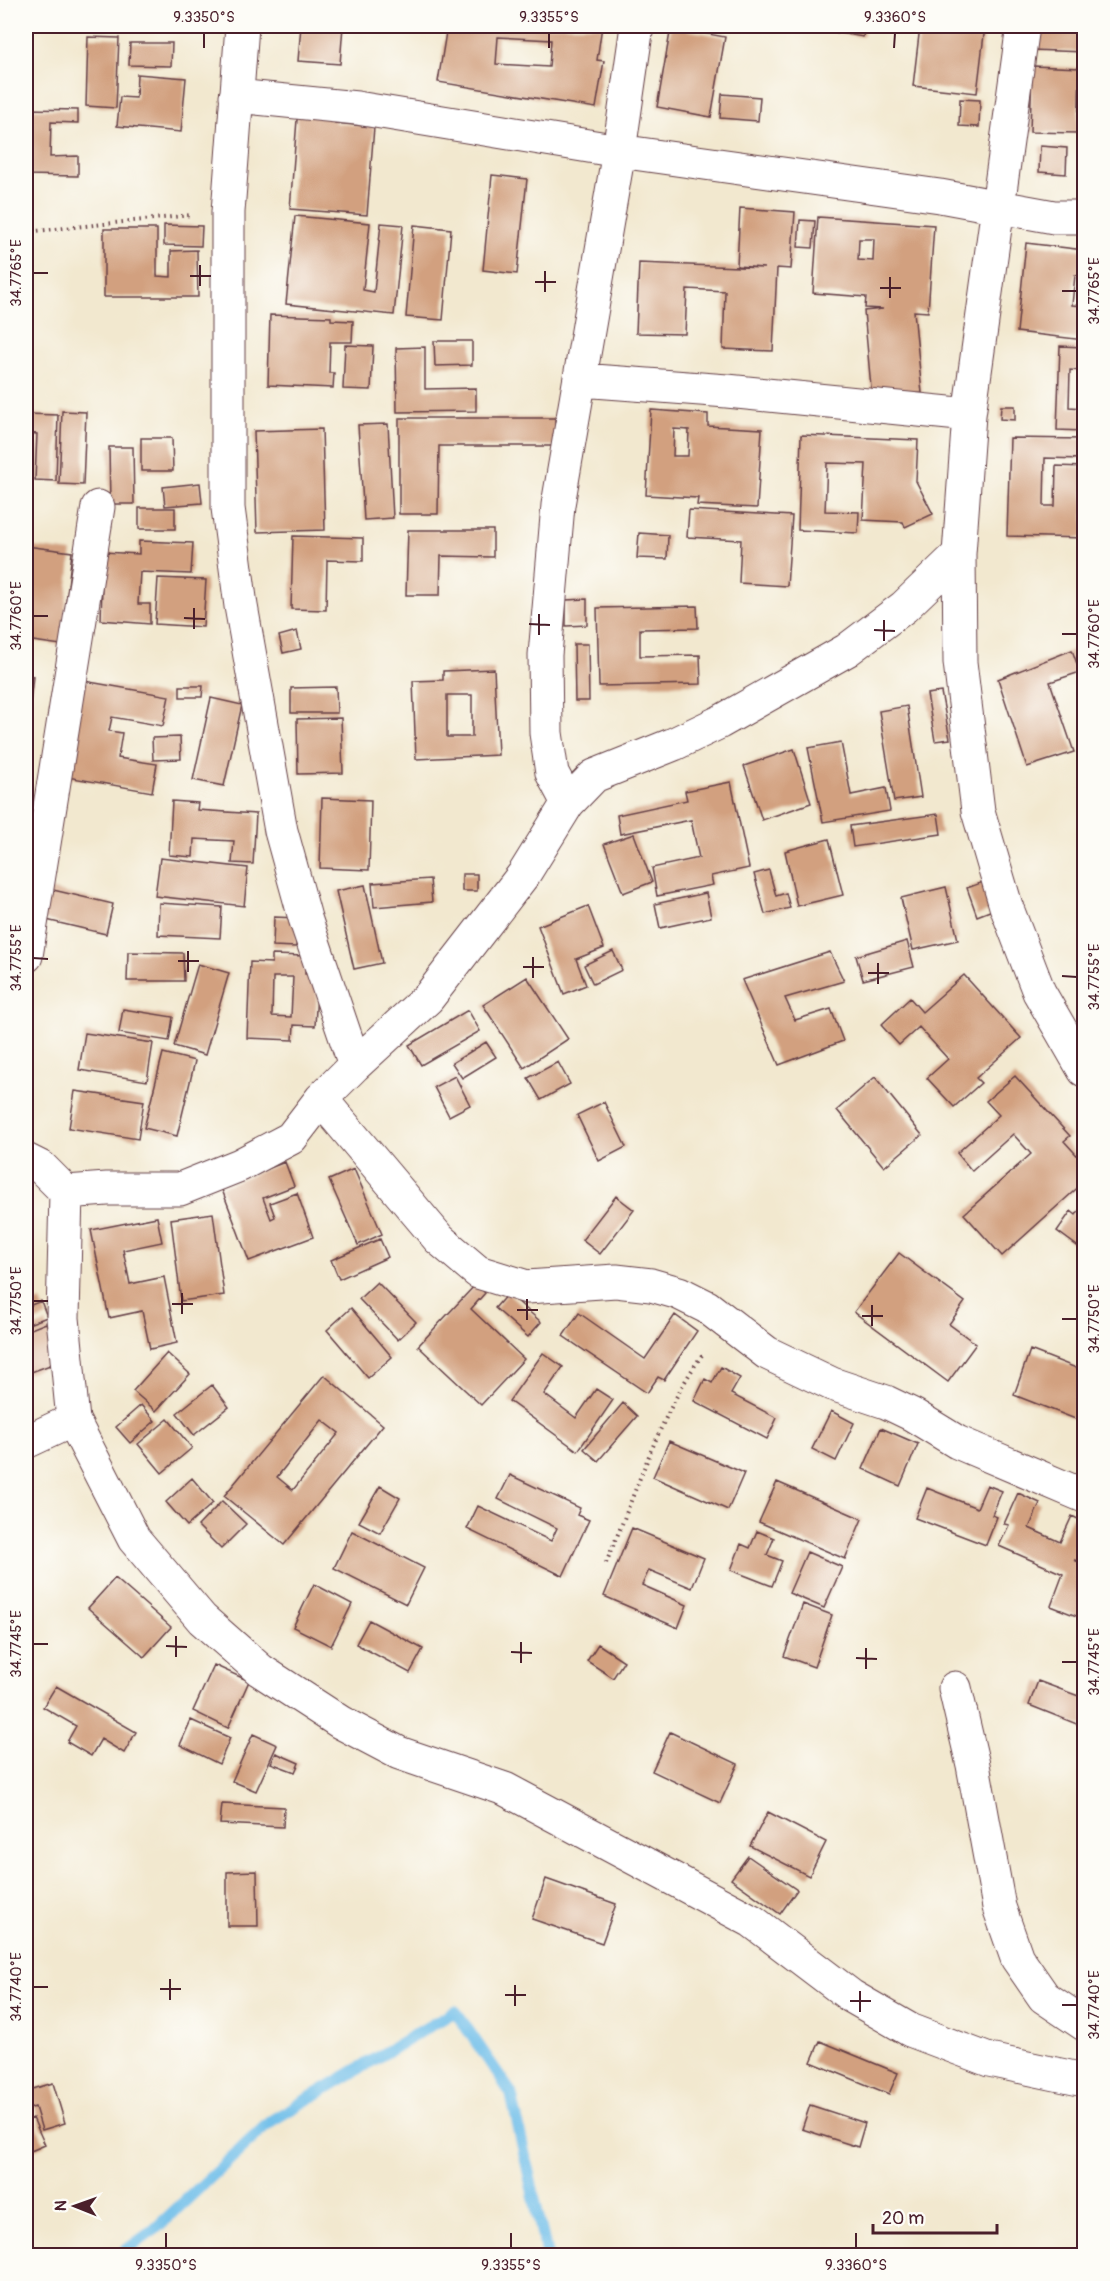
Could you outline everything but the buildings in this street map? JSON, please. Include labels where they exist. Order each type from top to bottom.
[{"type":"street","points":[[242,26],[228,212],[228,508],[241,606],[281,831],[305,918],[356,1065]]},
{"type":"street","points":[[568,802],[552,773],[546,733],[545,655],[558,505],[619,151],[637,26]]},
{"type":"street","points":[[1023,26],[969,415],[959,554],[960,662],[978,811],[1006,906],[1039,992],[1084,1070]]},
{"type":"street","points":[[236,96],[392,113],[619,151],[1054,217],[1084,217]]},
{"type":"street","points":[[581,380],[727,391],[969,415]]},
{"type":"street","points":[[26,956],[36,830],[98,507]]},
{"type":"street","points":[[66,1192],[107,1189],[180,1189],[240,1165],[291,1138],[321,1098],[428,998],[524,874],[568,802],[594,776],[674,744],[720,722],[847,650],[904,607],[959,554]]},
{"type":"street","points":[[321,1098],[439,1239],[478,1272],[527,1287],[616,1281],[651,1285],[679,1293],[707,1307],[767,1353],[832,1384],[886,1402],[913,1415],[957,1442],[1084,1496]]},
{"type":"street","points":[[26,1160],[42,1168],[66,1192],[63,1317],[73,1420],[134,1539],[202,1619],[260,1670],[340,1722],[399,1753],[505,1789],[752,1921],[851,1996],[910,2030],[989,2060],[1084,2080]]},
{"type":"street","points":[[26,1442],[73,1420]]},
{"type":"street","points":[[955,1688],[974,1765],[999,1907],[1017,1958],[1044,1997],[1084,2024]]},
{"type":"path","points":[[26,232],[228,212]]},
{"type":"path","points":[[606,1563],[660,1427],[686,1378],[726,1322]]},
{"type":"waterway","points":[[118,2256],[154,2230],[271,2121],[455,2011],[511,2093],[547,2256]]}]
